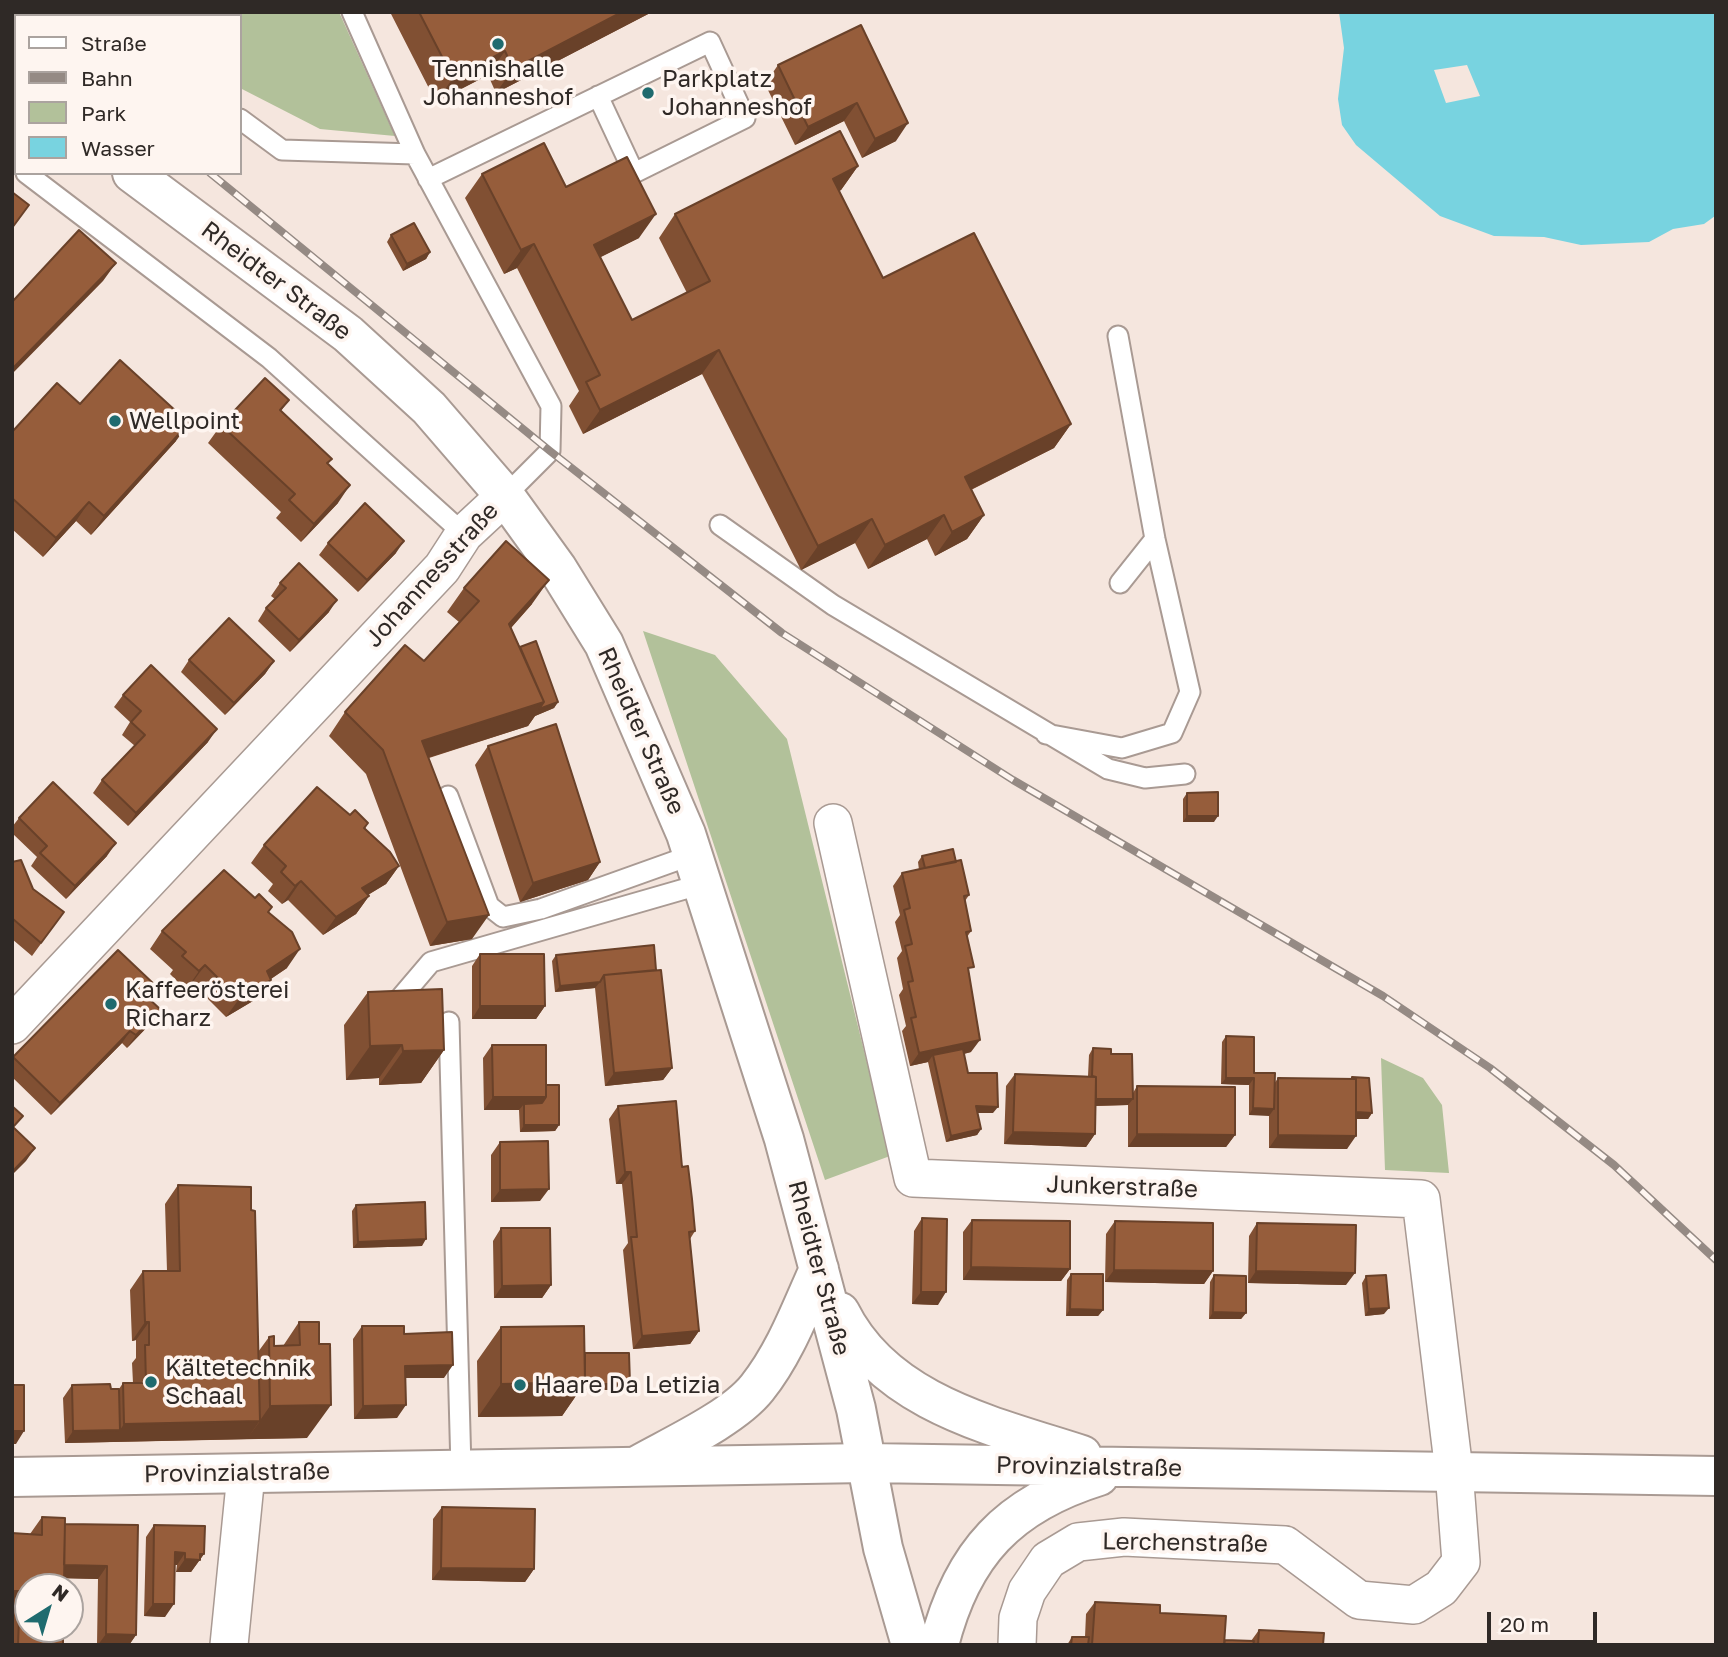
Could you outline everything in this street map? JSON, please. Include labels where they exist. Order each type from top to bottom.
[{"type":"main road","name":"Rheidter Straße","points":[[135,175],[348,334],[429,408],[505,496],[556,568],[604,644],[675,804],[784,1139],[867,1463],[883,1548],[911,1645]]},
{"type":"main road","points":[[640,1464],[715,1421],[756,1389],[792,1331],[819,1269]]},
{"type":"main road","points":[[819,1269],[850,1332],[881,1367],[915,1394],[987,1424],[1124,1468]]},
{"type":"main road","name":"Provinzialstraße","points":[[12,1477],[640,1464],[867,1463],[1716,1476]]},
{"type":"main road","points":[[939,1645],[947,1612],[979,1550],[1014,1517],[1060,1488],[1124,1468]]},
{"type":"street","name":"Johannesstraße","points":[[12,1026],[442,568],[464,534],[505,496]]},
{"type":"street","name":"Junkerstraße","points":[[833,823],[913,1178],[1421,1199],[1454,1471]]},
{"type":"street","name":"Lerchenstraße","points":[[1017,1645],[1018,1618],[1027,1591],[1048,1560],[1078,1542],[1124,1537],[1285,1545],[1359,1600],[1414,1605],[1441,1588],[1461,1562],[1454,1471]]},
{"type":"street","points":[[229,1645],[246,1474]]},
{"type":"lane","name":"Johannesstraße","points":[[352,12],[415,154],[551,406],[550,452],[505,496]]},
{"type":"lane","points":[[428,179],[598,96],[710,42],[745,118],[634,173],[598,96]]},
{"type":"lane","points":[[242,120],[282,150],[415,154]]},
{"type":"lane","points":[[29,175],[269,358],[464,534]]},
{"type":"lane","points":[[1046,734],[1122,748],[1172,733],[1190,692],[1155,538],[1118,336]]},
{"type":"lane","points":[[720,525],[833,605],[1108,769],[1145,778],[1185,774]]},
{"type":"lane","points":[[1120,583],[1155,538]]},
{"type":"lane","points":[[448,796],[489,906],[503,917],[697,869]]},
{"type":"lane","points":[[383,1017],[431,962],[697,869]]},
{"type":"lane","points":[[449,1022],[461,1469]]},
{"type":"green space","points":[[166,12],[339,12],[395,136],[320,129],[242,89],[242,14]]},
{"type":"green space","points":[[643,631],[715,655],[787,739],[890,1156],[825,1180]]},
{"type":"green space","points":[[1381,1058],[1423,1078],[1442,1105],[1449,1173],[1385,1170]]},
{"type":"water","points":[[1339,12],[1716,12],[1715,216],[1704,224],[1673,229],[1649,242],[1581,245],[1544,237],[1494,236],[1440,216],[1356,145],[1342,125],[1338,99],[1344,48]],"holes":[[[1467,65],[1480,96],[1446,103],[1434,70]]]},
{"type":"building","points":[[419,12],[622,12],[513,69],[505,51],[453,78]]},
{"type":"building","points":[[861,25],[908,123],[875,139],[857,103],[808,127],[778,65]]},
{"type":"building","points":[[840,131],[858,166],[833,179],[883,278],[974,233],[1071,424],[965,477],[984,515],[952,532],[944,515],[885,545],[872,519],[818,546],[719,350],[600,410],[586,382],[600,375],[534,244],[521,250],[482,174],[544,143],[566,187],[627,157],[656,214],[594,245],[632,320],[710,281],[675,214]]},
{"type":"building","points":[[12,192],[29,205],[12,228]]},
{"type":"building","points":[[414,223],[430,252],[407,264],[391,235]]},
{"type":"building","points":[[79,230],[116,263],[12,369],[12,302]]},
{"type":"building","points":[[120,360],[189,423],[104,516],[89,502],[56,538],[12,498],[12,432],[57,383],[80,404]]},
{"type":"building","points":[[265,378],[289,400],[280,410],[332,459],[327,463],[350,485],[314,524],[289,500],[295,494],[221,425]]},
{"type":"building","points":[[365,503],[404,541],[367,580],[328,543]]},
{"type":"building","points":[[506,541],[549,580],[509,624],[544,702],[422,741],[489,915],[447,922],[383,750],[345,712],[405,645],[424,661],[479,601],[464,588]]},
{"type":"building","points":[[299,563],[337,600],[299,640],[266,608],[286,588],[280,583]]},
{"type":"building","points":[[229,618],[274,661],[234,703],[189,660]]},
{"type":"building","points":[[536,641],[558,702],[539,709],[544,702],[520,647]]},
{"type":"building","points":[[151,665],[217,729],[136,813],[102,780],[145,735],[131,722],[141,711],[123,695]]},
{"type":"building","points":[[556,724],[600,862],[533,883],[488,746]]},
{"type":"building","points":[[53,782],[116,843],[75,886],[40,853],[47,846],[19,818]]},
{"type":"building","points":[[317,787],[350,815],[355,810],[368,823],[364,828],[390,852],[399,866],[362,888],[369,896],[336,917],[301,881],[295,886],[281,872],[286,866],[264,845]]},
{"type":"building","points":[[1218,792],[1218,816],[1187,816],[1187,793]]},
{"type":"building","points":[[953,849],[956,862],[925,868],[922,856]]},
{"type":"building","points":[[21,860],[33,889],[64,912],[41,943],[12,917],[12,862]]},
{"type":"building","points":[[961,860],[969,895],[964,896],[971,931],[966,932],[974,967],[968,968],[980,1040],[919,1053],[911,1018],[916,1017],[908,982],[913,981],[905,946],[912,944],[904,910],[910,908],[902,873]]},
{"type":"building","points":[[224,870],[255,898],[259,894],[272,907],[268,912],[292,932],[300,949],[267,971],[271,980],[239,999],[205,965],[199,971],[182,956],[186,952],[162,931]]},
{"type":"building","points":[[654,945],[656,970],[604,975],[600,982],[560,986],[556,955]]},
{"type":"building","points":[[118,950],[156,986],[146,996],[161,1010],[136,1035],[130,1031],[60,1103],[13,1057]]},
{"type":"building","points":[[480,954],[544,954],[545,1006],[480,1006]]},
{"type":"building","points":[[661,970],[672,1068],[614,1073],[604,975]]},
{"type":"building","points":[[442,989],[444,1050],[403,1051],[402,1045],[370,1046],[368,992]]},
{"type":"building","points":[[1226,1036],[1254,1037],[1254,1073],[1275,1073],[1274,1109],[1253,1108],[1254,1078],[1226,1078]]},
{"type":"building","points":[[492,1045],[546,1045],[546,1097],[493,1097]]},
{"type":"building","points":[[1093,1048],[1111,1049],[1111,1054],[1132,1054],[1133,1099],[1096,1099],[1096,1077],[1092,1076]]},
{"type":"building","points":[[963,1049],[968,1073],[997,1073],[998,1107],[976,1106],[981,1129],[951,1136],[933,1055]]},
{"type":"building","points":[[1015,1074],[1096,1077],[1095,1134],[1013,1132]]},
{"type":"building","points":[[1352,1077],[1369,1078],[1372,1113],[1356,1112],[1356,1079]]},
{"type":"building","points":[[1278,1078],[1356,1079],[1356,1136],[1278,1135]]},
{"type":"building","points":[[546,1085],[559,1085],[559,1125],[524,1125],[524,1104],[542,1103],[546,1097]]},
{"type":"building","points":[[1137,1086],[1235,1087],[1235,1135],[1137,1134]]},
{"type":"building","points":[[676,1101],[682,1167],[688,1166],[692,1199],[695,1231],[689,1232],[699,1331],[642,1336],[631,1237],[637,1237],[631,1172],[625,1172],[618,1106]]},
{"type":"building","points":[[12,1106],[23,1116],[13,1127],[35,1148],[12,1172]]},
{"type":"building","points":[[548,1141],[549,1189],[500,1190],[500,1142]]},
{"type":"building","points":[[178,1185],[251,1187],[251,1210],[255,1211],[260,1421],[124,1424],[123,1383],[146,1383],[145,1345],[149,1345],[149,1322],[145,1322],[143,1271],[180,1271]]},
{"type":"building","points":[[425,1202],[426,1239],[358,1242],[356,1205]]},
{"type":"building","points":[[922,1218],[947,1219],[946,1292],[921,1292]]},
{"type":"building","points":[[972,1220],[1070,1221],[1070,1269],[971,1267]]},
{"type":"building","points":[[1115,1221],[1213,1223],[1213,1271],[1114,1270]]},
{"type":"building","points":[[1257,1223],[1356,1225],[1355,1273],[1256,1271]]},
{"type":"building","points":[[501,1228],[550,1228],[551,1285],[502,1286]]},
{"type":"building","points":[[1071,1274],[1103,1274],[1103,1310],[1070,1309]]},
{"type":"building","points":[[1214,1275],[1246,1276],[1246,1313],[1213,1312]]},
{"type":"building","points":[[1386,1275],[1389,1308],[1369,1309],[1366,1276]]},
{"type":"building","points":[[299,1322],[319,1322],[319,1344],[330,1344],[331,1405],[270,1406],[269,1337],[274,1336],[274,1346],[300,1345]]},
{"type":"building","points":[[362,1326],[404,1326],[404,1334],[452,1332],[453,1365],[405,1366],[406,1405],[363,1406]]},
{"type":"building","points":[[584,1326],[585,1382],[501,1384],[501,1327]]},
{"type":"building","points":[[585,1353],[629,1353],[630,1384],[584,1384]]},
{"type":"building","points":[[110,1384],[111,1389],[119,1389],[120,1430],[73,1431],[72,1385]]},
{"type":"building","points":[[12,1385],[24,1385],[24,1431],[12,1431]]},
{"type":"building","points":[[442,1507],[535,1509],[534,1569],[441,1568]]},
{"type":"building","points":[[42,1517],[65,1518],[64,1573],[14,1573],[12,1591],[12,1533],[42,1535]]},
{"type":"building","points":[[65,1524],[138,1525],[136,1635],[106,1634],[107,1566],[64,1565]]},
{"type":"building","points":[[154,1525],[205,1526],[204,1554],[200,1554],[200,1560],[185,1559],[185,1553],[175,1552],[174,1604],[153,1604]]},
{"type":"building","points":[[1095,1602],[1160,1605],[1160,1613],[1226,1616],[1224,1645],[1092,1645]]},
{"type":"building","points":[[1259,1630],[1324,1633],[1323,1645],[1258,1645]]},
{"type":"building","points":[[1072,1637],[1089,1637],[1088,1645],[1071,1645]]},
{"type":"building","points":[[1225,1640],[1254,1641],[1253,1645],[1224,1645]]},
{"type":"building","points":[[18,1643],[63,1643],[63,1645]]},
{"type":"railway","points":[[212,175],[550,451],[782,633],[1013,780],[1383,996],[1490,1068],[1614,1165],[1716,1260]]},
{"type":"place","name":"Tennishalle Johanneshof","points":[[498,44]]},
{"type":"place","name":"Parkplatz Johanneshof","points":[[648,93]]},
{"type":"place","name":"Wellpoint","points":[[115,421]]},
{"type":"place","name":"Kaffeerösterei Richarz","points":[[111,1004]]},
{"type":"place","name":"Kältetechnik Schaal","points":[[151,1382]]},
{"type":"place","name":"Haare Da Letizia","points":[[520,1385]]}]
